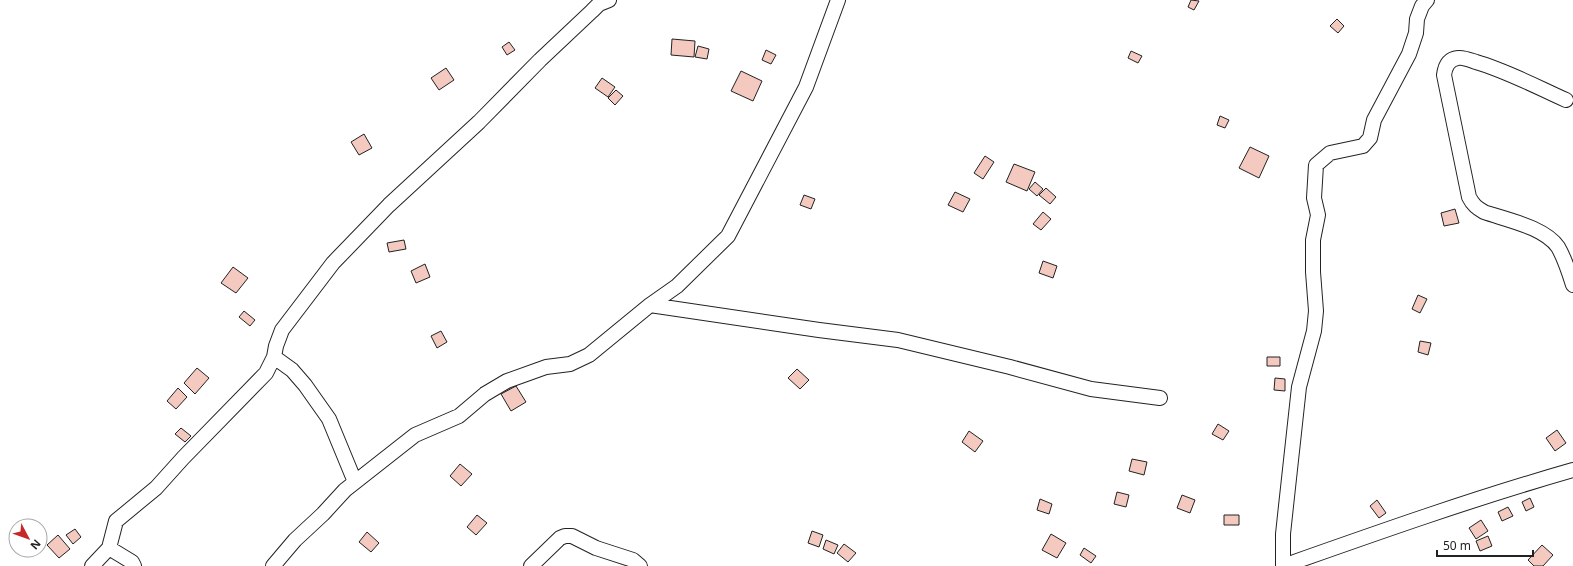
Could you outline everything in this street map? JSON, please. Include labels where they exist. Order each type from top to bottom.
[{"type":"street","points":[[92,566],[109,548],[116,521],[156,488],[182,458],[266,373],[274,357],[276,346],[282,330],[333,263],[389,205],[479,122],[599,4],[609,0]]},
{"type":"street","points":[[273,566],[295,540],[355,482],[415,435],[459,416],[485,394],[507,381],[546,367],[570,364],[589,355],[650,305],[677,286],[728,236],[806,87],[838,0]]},
{"type":"street","points":[[1426,0],[1417,19],[1416,33],[1409,54],[1374,120],[1370,138],[1363,146],[1330,153],[1316,165],[1314,198],[1318,216],[1313,240],[1313,272],[1316,311],[1314,331],[1299,387],[1284,520],[1283,566],[1410,521],[1524,484],[1573,470]]},
{"type":"street","points":[[1566,100],[1488,66],[1466,59],[1458,58],[1450,61],[1445,67],[1444,75],[1469,197],[1472,203],[1484,212],[1541,231],[1551,238],[1558,247],[1566,263],[1573,285]]},
{"type":"street","points":[[650,305],[898,340],[1010,367],[1091,389],[1160,398]]},
{"type":"street","points":[[274,357],[292,370],[305,385],[329,419],[355,482]]},
{"type":"street","points":[[531,566],[560,538],[565,536],[572,536],[596,548],[633,560],[640,566]]},
{"type":"street","points":[[109,548],[132,562],[134,566]]},
{"type":"building","points":[[1191,0],[1199,1],[1194,10],[1188,7]]},
{"type":"building","points":[[1337,19],[1344,26],[1338,33],[1330,26]]},
{"type":"building","points":[[672,39],[695,41],[694,57],[671,55]]},
{"type":"building","points":[[509,42],[515,50],[507,55],[502,47]]},
{"type":"building","points":[[698,46],[709,49],[707,59],[695,57]]},
{"type":"building","points":[[766,50],[776,55],[771,64],[762,60]]},
{"type":"building","points":[[1131,51],[1142,56],[1138,63],[1128,58]]},
{"type":"building","points":[[446,68],[454,80],[439,90],[431,78]]},
{"type":"building","points":[[741,71],[762,81],[753,101],[731,91]]},
{"type":"building","points":[[602,78],[615,87],[608,97],[595,88]]},
{"type":"building","points":[[616,90],[623,96],[615,105],[608,98]]},
{"type":"building","points":[[1220,116],[1229,120],[1225,128],[1217,125]]},
{"type":"building","points":[[364,134],[372,148],[359,155],[351,142]]},
{"type":"building","points":[[1250,147],[1269,156],[1259,178],[1239,168]]},
{"type":"building","points":[[985,156],[994,162],[983,179],[974,173]]},
{"type":"building","points":[[1014,164],[1035,172],[1027,191],[1006,182]]},
{"type":"building","points":[[1035,182],[1043,189],[1037,196],[1029,189]]},
{"type":"building","points":[[1046,188],[1056,197],[1050,204],[1039,195]]},
{"type":"building","points":[[955,192],[970,199],[963,212],[948,205]]},
{"type":"building","points":[[804,195],[815,199],[811,209],[800,205]]},
{"type":"building","points":[[1455,209],[1459,223],[1444,226],[1441,213]]},
{"type":"building","points":[[1043,212],[1051,219],[1041,230],[1033,224]]},
{"type":"building","points":[[404,240],[406,249],[389,252],[387,243]]},
{"type":"building","points":[[1043,261],[1057,266],[1053,278],[1039,273]]},
{"type":"building","points":[[425,264],[430,277],[416,283],[411,271]]},
{"type":"building","points":[[233,267],[248,278],[236,293],[221,283]]},
{"type":"building","points":[[1418,295],[1427,299],[1420,313],[1412,309]]},
{"type":"building","points":[[244,311],[255,320],[250,326],[239,317]]},
{"type":"building","points":[[441,331],[447,342],[437,348],[431,336]]},
{"type":"building","points":[[1420,341],[1431,343],[1428,355],[1418,352]]},
{"type":"building","points":[[1267,357],[1280,357],[1280,366],[1267,366]]},
{"type":"building","points":[[197,368],[209,378],[195,394],[184,383]]},
{"type":"building","points":[[797,369],[809,380],[800,389],[788,378]]},
{"type":"building","points":[[1275,378],[1285,379],[1285,391],[1274,390]]},
{"type":"building","points":[[516,386],[526,402],[511,411],[501,394]]},
{"type":"building","points":[[178,388],[187,397],[176,409],[167,401]]},
{"type":"building","points":[[1218,424],[1229,431],[1223,440],[1212,434]]},
{"type":"building","points":[[181,428],[191,436],[185,442],[175,434]]},
{"type":"building","points":[[1557,430],[1566,443],[1555,451],[1546,438]]},
{"type":"building","points":[[969,431],[983,441],[975,452],[962,442]]},
{"type":"building","points":[[1132,459],[1147,462],[1144,475],[1129,471]]},
{"type":"building","points":[[460,464],[472,474],[461,486],[450,476]]},
{"type":"building","points":[[1117,492],[1129,495],[1126,507],[1114,504]]},
{"type":"building","points":[[1182,495],[1195,500],[1190,513],[1177,508]]},
{"type":"building","points":[[1530,498],[1534,507],[1526,511],[1522,502]]},
{"type":"building","points":[[1040,499],[1052,504],[1049,514],[1037,510]]},
{"type":"building","points":[[1377,500],[1386,513],[1379,518],[1370,506]]},
{"type":"building","points":[[1508,507],[1513,516],[1502,521],[1498,512]]},
{"type":"building","points":[[477,515],[487,523],[476,535],[467,527]]},
{"type":"building","points":[[1224,515],[1239,515],[1239,525],[1224,525]]},
{"type":"building","points":[[1481,520],[1488,531],[1476,539],[1469,528]]},
{"type":"building","points":[[75,529],[81,537],[73,544],[66,535]]},
{"type":"building","points":[[812,531],[823,535],[819,547],[808,543]]},
{"type":"building","points":[[367,532],[379,543],[371,552],[359,542]]},
{"type":"building","points":[[1051,534],[1066,543],[1057,558],[1042,550]]},
{"type":"building","points":[[58,535],[70,549],[59,558],[48,546],[48,544]]},
{"type":"building","points":[[1488,536],[1492,546],[1480,551],[1476,541]]},
{"type":"building","points":[[826,540],[838,545],[834,554],[823,549]]},
{"type":"building","points":[[844,544],[856,553],[848,562],[837,553]]},
{"type":"building","points":[[1542,545],[1553,555],[1543,566],[1534,566],[1528,560]]},
{"type":"building","points":[[1084,548],[1096,556],[1091,563],[1080,555]]}]
